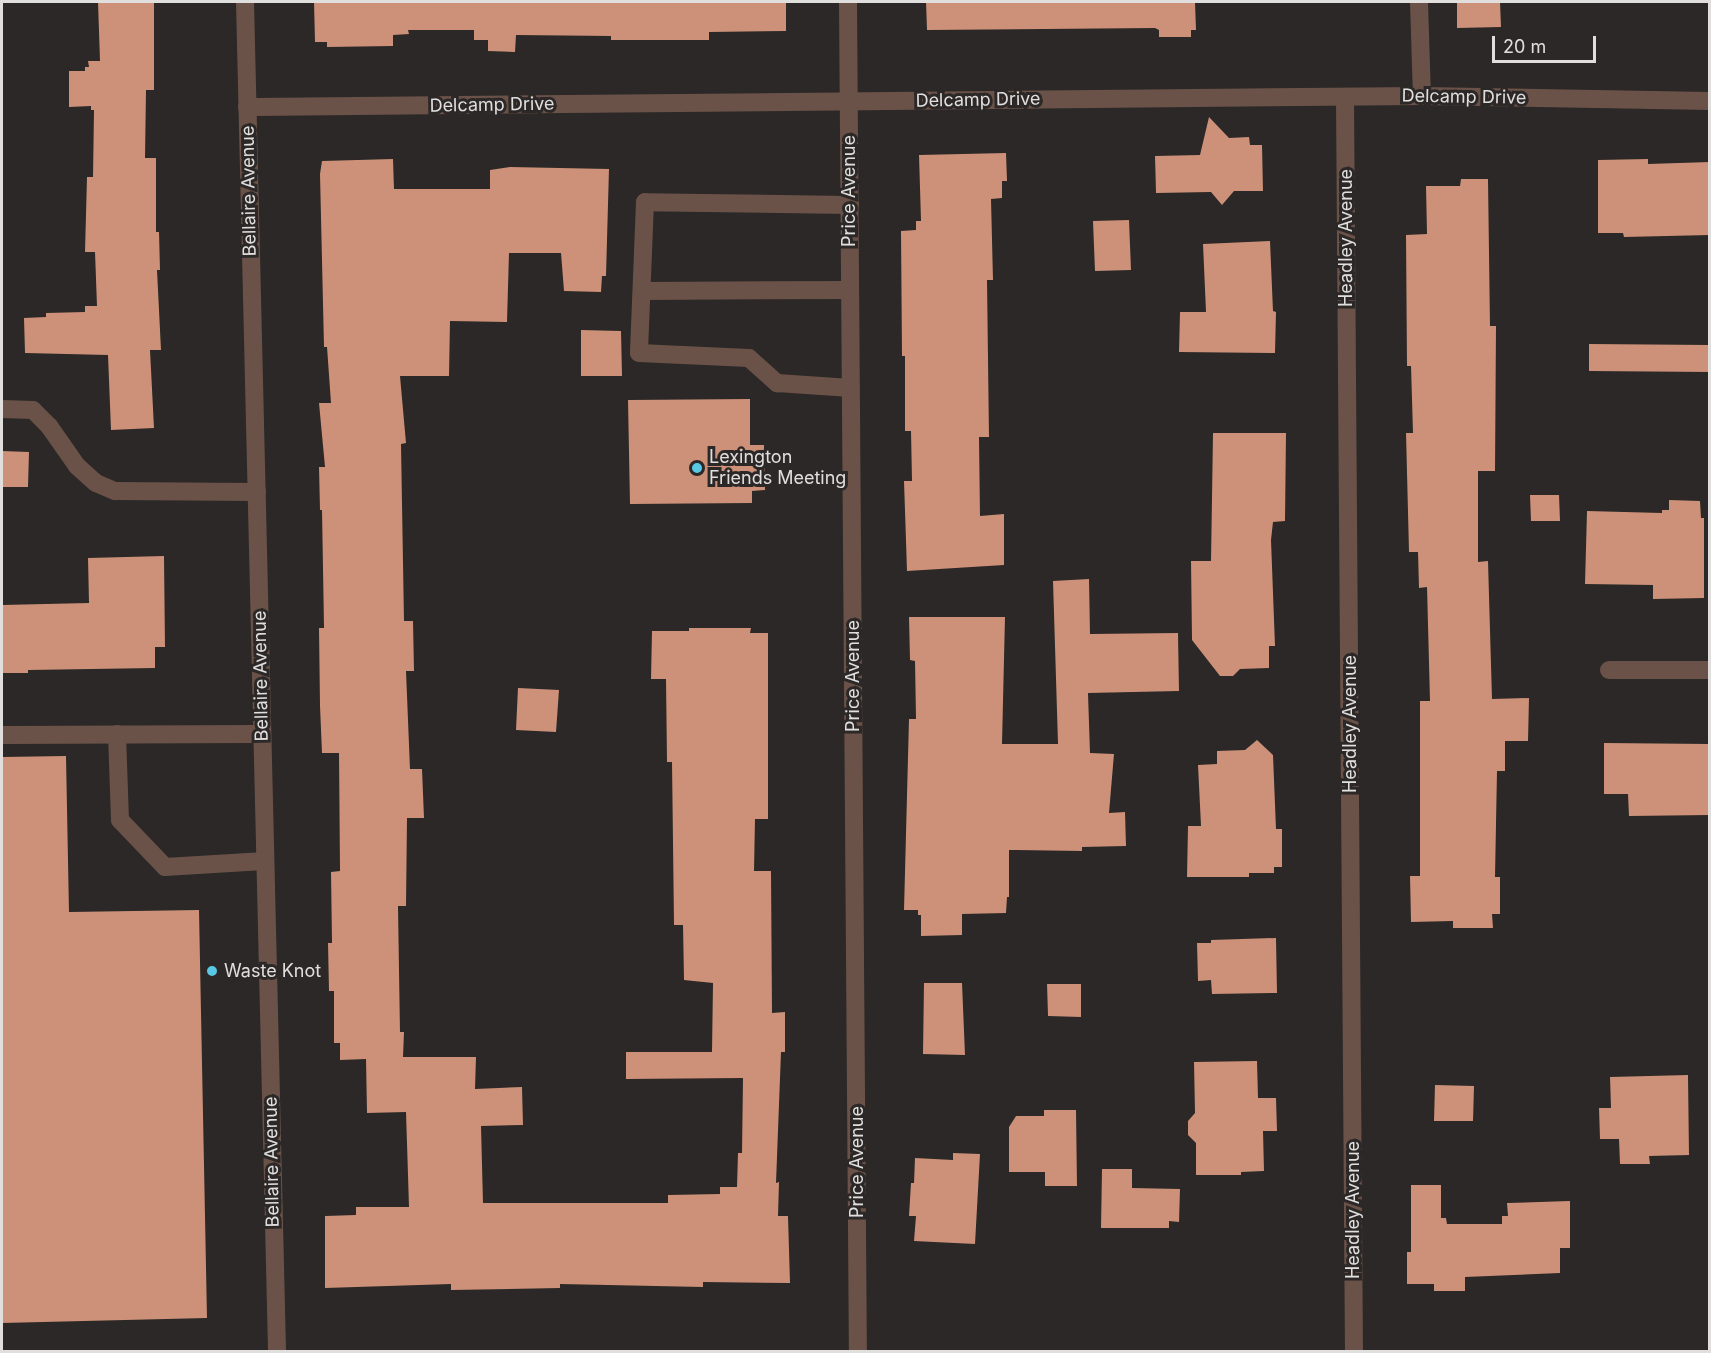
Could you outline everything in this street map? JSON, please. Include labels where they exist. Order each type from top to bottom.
[{"type":"street","name":"Bellaire Avenue","points":[[245,2],[277,1352]]},
{"type":"street","name":"Price Avenue","points":[[848,2],[858,1352]]},
{"type":"street","points":[[1419,2],[1422,96]]},
{"type":"street","name":"Delcamp Drive","points":[[247,107],[1422,96],[1710,100]]},
{"type":"street","name":"Headley Avenue","points":[[1345,97],[1354,1352]]},
{"type":"street","points":[[850,206],[645,202],[639,353],[749,358],[777,383],[851,388]]},
{"type":"street","points":[[642,291],[850,290]]},
{"type":"street","points":[[2,409],[33,410],[49,426],[77,466],[96,483],[115,492],[257,492]]},
{"type":"street","points":[[1609,670],[1710,669]]},
{"type":"street","points":[[117,734],[120,820],[165,867],[265,861]]},
{"type":"street","points":[[2,735],[262,734]]},
{"type":"building","points":[[98,2],[154,2],[154,90],[146,90],[145,158],[156,158],[156,232],[159,232],[160,270],[157,270],[161,350],[150,350],[154,428],[111,430],[108,355],[25,353],[24,318],[46,317],[46,313],[85,312],[85,306],[97,306],[95,252],[85,252],[87,177],[93,177],[94,110],[91,110],[91,106],[69,107],[69,71],[85,71],[85,67],[89,67],[88,61],[100,61]]},
{"type":"building","points":[[314,2],[786,2],[786,31],[709,32],[709,40],[611,40],[611,36],[516,35],[515,52],[488,51],[488,40],[474,40],[474,30],[408,30],[409,34],[393,35],[393,46],[327,47],[327,42],[315,42]]},
{"type":"building","points":[[926,2],[1195,2],[1196,30],[1191,30],[1191,37],[1159,37],[1159,30],[1155,28],[927,30]]},
{"type":"building","points":[[1457,2],[1500,2],[1501,27],[1457,28]]},
{"type":"building","points":[[1209,117],[1229,138],[1249,137],[1250,145],[1262,145],[1263,191],[1234,191],[1222,205],[1211,192],[1156,193],[1155,156],[1200,155]]},
{"type":"building","points":[[1006,153],[1007,181],[1002,181],[1002,198],[991,199],[993,280],[987,280],[989,437],[979,437],[980,516],[1004,514],[1004,565],[907,571],[904,481],[912,481],[911,431],[905,431],[901,231],[916,230],[916,221],[921,221],[919,155]]},
{"type":"building","points":[[393,159],[394,189],[490,189],[490,170],[510,167],[609,169],[606,276],[602,276],[601,292],[564,291],[561,253],[509,253],[507,322],[450,321],[449,376],[400,376],[406,443],[401,444],[404,621],[413,621],[414,671],[406,671],[410,769],[422,769],[424,818],[407,818],[406,906],[398,906],[400,1032],[404,1032],[403,1057],[476,1057],[475,1089],[522,1087],[523,1125],[481,1126],[483,1203],[668,1203],[668,1195],[720,1194],[720,1187],[737,1187],[738,1153],[742,1153],[743,1078],[626,1079],[626,1052],[712,1052],[713,983],[684,980],[683,925],[674,925],[672,762],[667,762],[666,679],[651,679],[652,631],[689,631],[689,628],[751,628],[750,633],[768,633],[768,819],[755,819],[754,871],[771,871],[772,1013],[785,1012],[785,1052],[781,1052],[776,1183],[779,1182],[778,1216],[788,1216],[790,1283],[703,1282],[703,1287],[560,1284],[560,1288],[451,1290],[451,1284],[325,1288],[325,1216],[356,1215],[356,1207],[409,1207],[406,1112],[367,1113],[366,1059],[340,1060],[340,1043],[334,1043],[334,991],[329,991],[328,943],[332,943],[331,872],[340,871],[339,753],[322,753],[320,706],[319,628],[324,628],[319,467],[325,467],[319,403],[331,403],[327,347],[324,347],[320,174],[322,161]]},
{"type":"building","points":[[1648,159],[1648,164],[1710,162],[1710,235],[1624,237],[1623,233],[1598,233],[1598,160]]},
{"type":"building","points":[[1461,179],[1488,179],[1490,326],[1496,326],[1495,471],[1478,471],[1478,562],[1488,561],[1492,699],[1529,698],[1528,741],[1505,741],[1505,771],[1497,771],[1495,877],[1500,877],[1500,914],[1492,914],[1493,928],[1453,928],[1453,921],[1411,922],[1410,876],[1420,876],[1420,701],[1430,701],[1427,587],[1419,588],[1418,552],[1409,552],[1406,433],[1413,433],[1411,366],[1407,366],[1406,235],[1427,234],[1426,186],[1460,186]]},
{"type":"building","points":[[1129,220],[1131,270],[1095,271],[1093,221]]},
{"type":"building","points":[[1270,241],[1273,311],[1276,312],[1275,353],[1179,352],[1180,312],[1206,312],[1203,244]]},
{"type":"building","points":[[581,330],[621,331],[622,376],[581,376]]},
{"type":"building","points":[[1589,344],[1710,345],[1710,372],[1589,371]]},
{"type":"building","name":"Lexington Friends Meeting","points":[[750,399],[750,445],[764,445],[765,490],[752,491],[752,503],[630,504],[628,400]]},
{"type":"building","points":[[1213,433],[1286,433],[1285,521],[1273,522],[1271,540],[1275,646],[1269,646],[1269,668],[1240,669],[1233,676],[1220,676],[1192,640],[1191,561],[1211,561]]},
{"type":"building","points":[[2,451],[29,452],[28,487],[2,487]]},
{"type":"building","points":[[1530,495],[1559,495],[1560,521],[1531,521]]},
{"type":"building","points":[[1669,500],[1700,501],[1701,518],[1704,518],[1704,598],[1653,599],[1653,585],[1585,584],[1587,511],[1662,513],[1662,510],[1669,510]]},
{"type":"building","points":[[164,556],[165,647],[155,647],[155,668],[28,670],[28,673],[2,673],[2,605],[89,603],[88,558]]},
{"type":"building","points":[[1089,579],[1090,634],[1178,633],[1179,691],[1088,693],[1090,753],[1114,754],[1109,813],[1125,812],[1126,846],[1082,847],[1082,851],[1009,850],[1009,897],[1007,897],[1006,913],[962,914],[962,935],[921,936],[921,915],[918,915],[918,910],[904,910],[909,719],[916,719],[915,661],[910,660],[909,617],[1005,617],[1002,744],[1058,744],[1053,581]]},
{"type":"building","points":[[518,688],[559,690],[556,732],[516,730]]},
{"type":"building","points":[[1257,740],[1273,755],[1276,829],[1282,829],[1282,867],[1274,867],[1274,873],[1249,873],[1249,877],[1187,877],[1188,826],[1201,826],[1198,765],[1217,764],[1217,751],[1245,750]]},
{"type":"building","points":[[1604,743],[1710,744],[1710,815],[1629,816],[1628,794],[1604,794]]},
{"type":"building","points":[[66,756],[69,912],[199,910],[207,1318],[2,1323],[2,757]]},
{"type":"building","points":[[1276,938],[1277,993],[1212,994],[1211,980],[1198,981],[1197,943],[1211,943],[1211,940]]},
{"type":"building","points":[[924,983],[962,983],[965,1055],[923,1054]]},
{"type":"building","points":[[1047,984],[1081,984],[1081,1017],[1048,1016]]},
{"type":"building","points":[[1257,1061],[1258,1098],[1276,1098],[1277,1131],[1263,1131],[1264,1171],[1241,1172],[1241,1175],[1196,1175],[1196,1143],[1188,1135],[1188,1121],[1195,1113],[1194,1062]]},
{"type":"building","points":[[1688,1075],[1689,1155],[1649,1156],[1650,1164],[1620,1164],[1619,1139],[1600,1139],[1599,1108],[1611,1108],[1610,1077]]},
{"type":"building","points":[[1435,1085],[1474,1086],[1473,1121],[1434,1121]]},
{"type":"building","points":[[1044,1110],[1076,1110],[1077,1186],[1045,1186],[1045,1172],[1009,1172],[1009,1127],[1016,1116],[1044,1116]]},
{"type":"building","points":[[953,1153],[980,1154],[975,1244],[914,1241],[916,1216],[909,1216],[915,1158],[953,1160]]},
{"type":"building","points":[[1102,1169],[1132,1169],[1132,1188],[1180,1189],[1179,1222],[1169,1221],[1169,1228],[1101,1228]]},
{"type":"building","points":[[1411,1185],[1441,1185],[1441,1218],[1446,1218],[1447,1224],[1502,1224],[1502,1216],[1508,1216],[1507,1203],[1570,1201],[1570,1248],[1560,1248],[1560,1273],[1465,1277],[1465,1291],[1434,1291],[1434,1284],[1407,1284],[1407,1252],[1411,1252]]},
{"type":"place","name":"Lexington Friends Meeting","points":[[697,468]]},
{"type":"place","name":"Waste Knot","points":[[212,971]]}]
